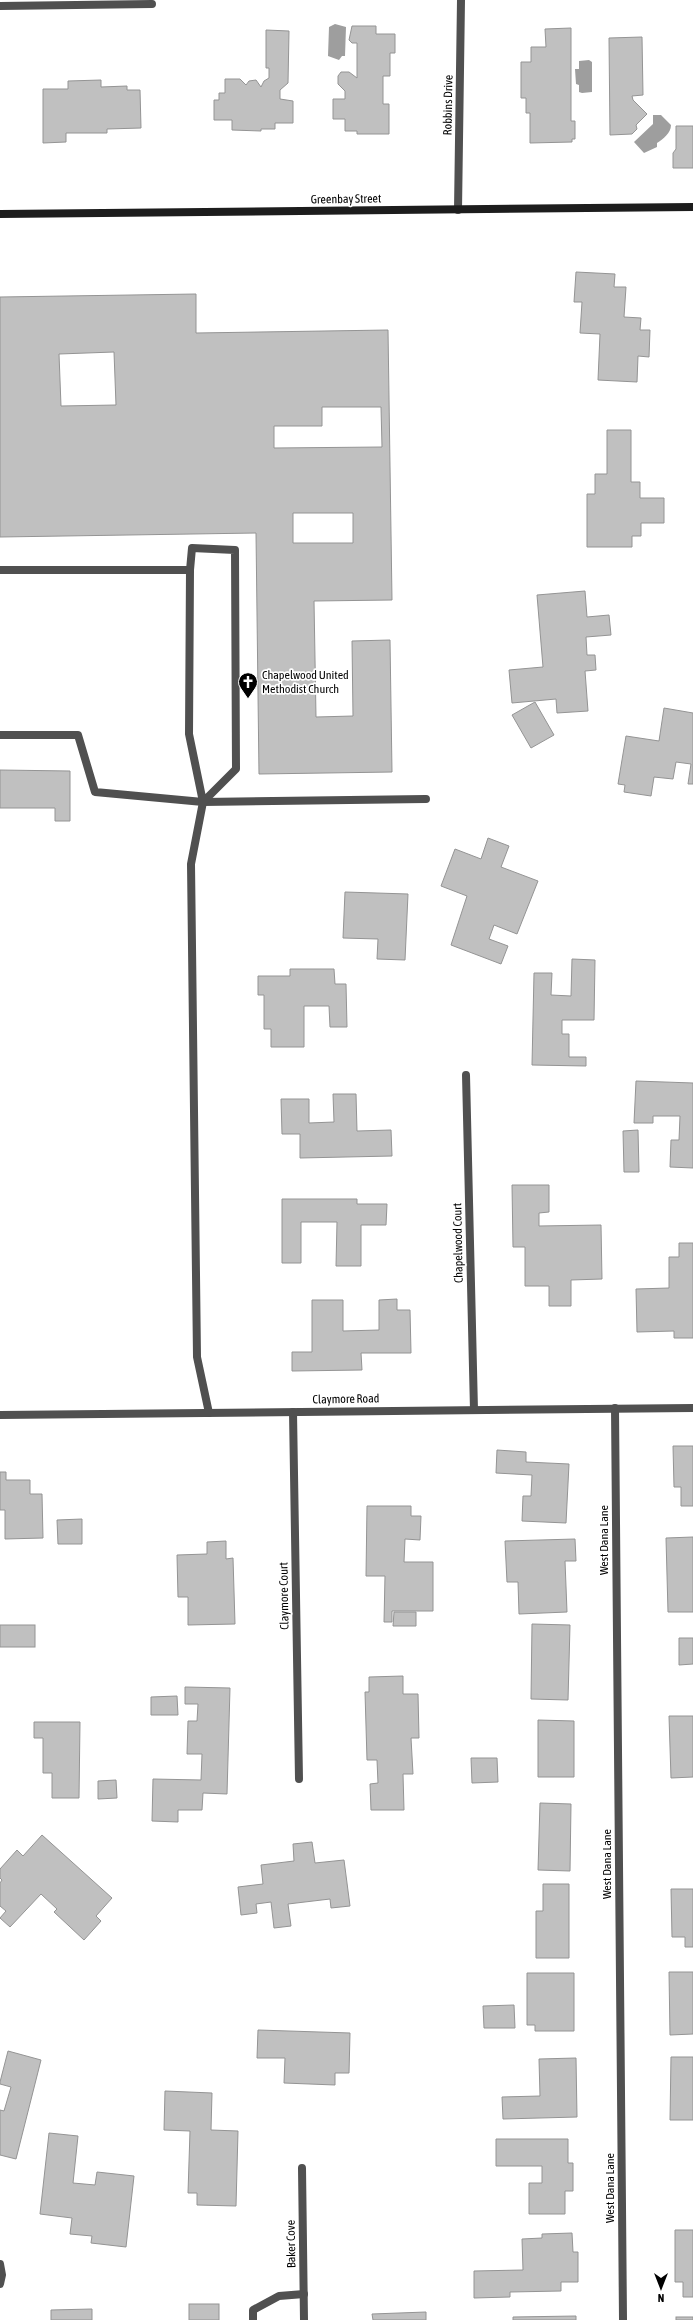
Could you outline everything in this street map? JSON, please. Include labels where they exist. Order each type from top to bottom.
[{"type":"street","name":"Robbins Drive","points":[[458,210],[461,0]]},
{"type":"street","points":[[0,6],[152,4]]},
{"type":"street","name":"Greenbay Street","points":[[0,214],[693,207]]},
{"type":"street","points":[[203,802],[236,769],[235,550],[192,548],[190,570],[189,734],[203,802],[190,864],[197,1357],[209,1413]]},
{"type":"street","points":[[0,570],[190,570]]},
{"type":"street","points":[[0,735],[78,735],[94,792],[203,802],[426,799]]},
{"type":"street","name":"Chapelwood Court","points":[[466,1075],[474,1410]]},
{"type":"street","name":"West Dana Lane","points":[[615,1408],[623,2320]]},
{"type":"street","name":"Claymore Road","points":[[0,1415],[693,1408]]},
{"type":"street","name":"Claymore Court","points":[[292,1412],[299,1780]]},
{"type":"street","name":"Baker Cove","points":[[302,2168],[304,2320]]},
{"type":"street","points":[[0,2264],[2,2275],[0,2284]]},
{"type":"street","points":[[253,2320],[253,2310],[279,2296],[304,2294]]},
{"type":"shaded area","points":[[335,24],[346,27],[345,56],[342,56],[339,60],[328,56],[329,27]]},
{"type":"shaded area","points":[[589,60],[592,62],[592,92],[582,93],[579,92],[579,85],[576,84],[575,69],[579,69],[579,61]]},
{"type":"shaded area","points":[[653,115],[661,115],[671,125],[671,128],[666,136],[657,143],[657,147],[644,153],[634,142],[653,124]]},
{"type":"building","points":[[352,26],[376,26],[376,34],[395,34],[395,53],[390,53],[390,76],[383,76],[383,104],[389,104],[389,134],[357,134],[357,131],[345,131],[345,119],[333,119],[333,99],[345,99],[345,91],[338,84],[338,76],[341,72],[349,72],[357,78],[357,43],[352,43],[349,40]]},
{"type":"building","points":[[571,28],[571,121],[575,121],[575,139],[572,139],[572,142],[530,143],[530,113],[526,113],[526,98],[521,98],[521,62],[531,62],[531,47],[546,47],[545,29]]},
{"type":"building","points":[[266,30],[289,31],[288,83],[280,90],[280,99],[293,101],[293,123],[275,123],[275,129],[261,129],[261,131],[232,130],[232,120],[214,120],[214,100],[219,100],[219,93],[225,93],[225,79],[240,79],[246,85],[249,81],[256,80],[261,87],[264,81],[269,78],[269,68],[266,68]]},
{"type":"building","points":[[642,37],[643,95],[632,96],[633,100],[647,114],[636,125],[637,129],[632,134],[610,135],[609,38]]},
{"type":"building","points":[[101,80],[101,87],[127,86],[127,90],[140,90],[141,128],[107,129],[107,133],[66,133],[66,142],[43,143],[43,89],[68,89],[68,81]]},
{"type":"building","points":[[676,126],[693,126],[693,168],[673,168],[673,153],[676,149]]},
{"type":"building","points":[[576,272],[615,274],[614,287],[626,287],[624,317],[641,318],[640,330],[650,330],[649,357],[638,356],[637,382],[598,380],[600,334],[580,333],[582,302],[574,302]]},
{"type":"building","name":"Chapelwood United Methodist Church","points":[[196,294],[196,333],[388,330],[392,600],[314,601],[316,717],[353,716],[352,641],[390,640],[392,772],[259,774],[256,533],[0,537],[0,297]],"holes":[[[114,352],[116,405],[61,406],[59,354]],[[322,407],[381,407],[382,447],[274,448],[274,426],[322,426]],[[293,513],[353,513],[353,543],[293,543]]]},
{"type":"building","points":[[607,430],[631,430],[631,482],[640,482],[640,498],[664,498],[664,523],[641,523],[641,536],[632,536],[632,547],[587,547],[587,494],[595,494],[595,474],[607,474]]},
{"type":"building","points":[[585,591],[587,617],[609,615],[611,635],[586,637],[587,655],[595,655],[596,670],[585,671],[588,711],[557,713],[556,699],[512,703],[509,670],[543,667],[537,595]]},
{"type":"building","points":[[535,702],[554,735],[531,748],[512,715]]},
{"type":"building","points":[[664,708],[693,713],[693,784],[688,784],[691,764],[676,762],[673,779],[654,777],[651,796],[624,792],[625,785],[618,784],[626,736],[659,741]]},
{"type":"building","points":[[0,770],[70,771],[70,821],[55,821],[55,808],[0,808]]},
{"type":"building","points":[[488,838],[509,846],[501,867],[538,881],[517,934],[494,925],[489,939],[508,946],[501,964],[451,945],[467,896],[441,886],[455,849],[481,859]]},
{"type":"building","points":[[345,892],[408,894],[405,960],[377,959],[378,939],[343,938]]},
{"type":"building","points":[[572,959],[595,960],[594,1020],[562,1020],[562,1034],[569,1034],[569,1057],[586,1057],[586,1066],[532,1065],[534,973],[552,973],[551,995],[571,996]]},
{"type":"building","points":[[290,969],[334,969],[335,984],[346,984],[347,1027],[330,1027],[329,1006],[304,1006],[304,1047],[271,1047],[271,1029],[264,1029],[264,995],[258,995],[258,976],[290,976]]},
{"type":"building","points":[[636,1081],[693,1083],[693,1168],[670,1167],[671,1140],[679,1140],[680,1116],[653,1116],[653,1123],[634,1123]]},
{"type":"building","points":[[333,1094],[356,1094],[357,1131],[391,1130],[392,1156],[300,1158],[300,1134],[282,1134],[281,1099],[309,1099],[309,1123],[334,1122]]},
{"type":"building","points":[[638,1130],[639,1172],[624,1172],[623,1131]]},
{"type":"building","points":[[512,1185],[549,1185],[549,1212],[539,1213],[539,1226],[601,1225],[602,1279],[571,1280],[571,1306],[549,1306],[549,1286],[525,1286],[525,1247],[513,1247]]},
{"type":"building","points":[[282,1199],[357,1199],[357,1204],[387,1204],[386,1225],[361,1225],[361,1266],[336,1266],[337,1222],[301,1222],[301,1263],[282,1263]]},
{"type":"building","points":[[679,1243],[693,1243],[693,1338],[674,1338],[674,1331],[637,1332],[636,1289],[669,1288],[669,1257],[679,1257]]},
{"type":"building","points":[[397,1299],[397,1310],[410,1310],[411,1353],[361,1353],[362,1370],[292,1371],[292,1352],[312,1352],[312,1300],[343,1300],[343,1331],[379,1330],[379,1300]]},
{"type":"building","points":[[673,1446],[693,1446],[693,1506],[681,1506],[681,1487],[674,1487]]},
{"type":"building","points":[[497,1450],[526,1452],[526,1462],[569,1464],[566,1523],[522,1521],[523,1496],[531,1496],[532,1475],[496,1473]]},
{"type":"building","points":[[0,1472],[6,1472],[6,1480],[30,1480],[30,1494],[42,1494],[43,1538],[5,1539],[5,1510],[0,1510]]},
{"type":"building","points":[[367,1506],[411,1506],[411,1516],[421,1516],[420,1540],[405,1539],[404,1562],[433,1562],[433,1611],[392,1611],[392,1622],[384,1622],[385,1576],[366,1576]]},
{"type":"building","points":[[82,1519],[82,1544],[58,1544],[57,1520]]},
{"type":"building","points":[[693,1537],[693,1612],[668,1612],[666,1538]]},
{"type":"building","points":[[575,1539],[576,1561],[565,1561],[567,1612],[519,1614],[518,1582],[507,1582],[505,1541]]},
{"type":"building","points":[[226,1541],[226,1559],[233,1558],[235,1624],[188,1625],[188,1597],[178,1597],[177,1555],[207,1554],[207,1542]]},
{"type":"building","points":[[394,1612],[416,1612],[416,1626],[393,1626]]},
{"type":"building","points":[[532,1624],[570,1625],[568,1700],[531,1699]]},
{"type":"building","points":[[0,1625],[35,1625],[35,1647],[0,1647]]},
{"type":"building","points":[[679,1638],[693,1638],[693,1664],[679,1665]]},
{"type":"building","points":[[403,1676],[403,1694],[418,1694],[419,1738],[411,1738],[413,1774],[403,1774],[404,1810],[371,1810],[370,1784],[378,1783],[377,1760],[367,1760],[365,1692],[369,1692],[369,1677]]},
{"type":"building","points":[[185,1687],[230,1688],[227,1794],[203,1793],[202,1810],[178,1810],[178,1822],[152,1821],[153,1779],[201,1780],[202,1754],[187,1754],[188,1721],[197,1721],[198,1704],[185,1704]]},
{"type":"building","points":[[177,1696],[178,1715],[151,1715],[151,1697]]},
{"type":"building","points":[[669,1716],[693,1716],[693,1777],[671,1778]]},
{"type":"building","points":[[538,1720],[574,1721],[574,1777],[538,1777]]},
{"type":"building","points":[[34,1722],[80,1722],[79,1798],[52,1798],[52,1773],[43,1773],[43,1738],[34,1738]]},
{"type":"building","points":[[471,1758],[497,1758],[498,1782],[472,1783]]},
{"type":"building","points":[[116,1780],[117,1798],[98,1799],[98,1781]]},
{"type":"building","points":[[540,1803],[571,1804],[570,1871],[538,1870]]},
{"type":"building","points":[[42,1835],[112,1898],[96,1916],[101,1921],[84,1940],[54,1912],[57,1909],[41,1894],[10,1927],[0,1918],[6,1911],[0,1906],[0,1883],[2,1880],[0,1878],[0,1869],[17,1850],[23,1856]]},
{"type":"building","points":[[312,1842],[315,1863],[344,1860],[350,1906],[331,1908],[330,1899],[288,1904],[291,1926],[274,1928],[271,1902],[256,1904],[257,1913],[241,1915],[238,1887],[263,1884],[261,1865],[294,1861],[293,1844]]},
{"type":"building","points":[[543,1884],[569,1884],[569,1958],[536,1958],[536,1911],[543,1911]]},
{"type":"building","points":[[671,1889],[693,1889],[693,1947],[685,1947],[685,1937],[672,1937]]},
{"type":"building","points":[[669,1972],[693,1972],[693,2034],[670,2035]]},
{"type":"building","points":[[527,1973],[574,1973],[574,2031],[535,2031],[535,2025],[527,2025]]},
{"type":"building","points":[[514,2005],[515,2028],[484,2028],[483,2006]]},
{"type":"building","points":[[258,2030],[350,2033],[349,2073],[335,2073],[335,2085],[284,2083],[285,2058],[257,2058]]},
{"type":"building","points":[[8,2051],[41,2060],[16,2159],[0,2155],[0,2110],[4,2111],[11,2087],[0,2084]]},
{"type":"building","points":[[671,2057],[693,2057],[693,2120],[670,2120]]},
{"type":"building","points":[[576,2058],[577,2117],[503,2119],[502,2097],[540,2096],[539,2059]]},
{"type":"building","points":[[165,2091],[212,2093],[211,2130],[238,2131],[236,2206],[197,2205],[197,2193],[188,2193],[190,2131],[164,2130]]},
{"type":"building","points":[[49,2133],[78,2136],[73,2183],[95,2185],[97,2172],[134,2176],[126,2247],[91,2243],[92,2236],[70,2234],[72,2218],[40,2214]]},
{"type":"building","points":[[496,2139],[568,2139],[568,2163],[573,2163],[573,2191],[565,2191],[565,2214],[529,2214],[529,2183],[542,2183],[542,2166],[496,2166]]},
{"type":"building","points":[[675,2230],[693,2230],[693,2297],[683,2297],[683,2282],[675,2282]]},
{"type":"building","points":[[572,2233],[573,2252],[578,2252],[578,2282],[561,2282],[561,2291],[510,2292],[510,2297],[474,2298],[474,2271],[523,2270],[522,2239],[542,2238],[542,2234]]},
{"type":"building","points":[[189,2304],[219,2304],[219,2320],[189,2320]]},
{"type":"building","points":[[92,2309],[92,2320],[51,2320],[51,2310]]},
{"type":"building","points":[[426,2312],[426,2320],[373,2320],[372,2314]]},
{"type":"building","points":[[576,2316],[576,2320],[513,2320],[513,2317]]},
{"type":"building","points":[[676,2317],[693,2317],[693,2320],[676,2320]]},
{"type":"place","name":"Chapelwood United Methodist Church","points":[[248,699]]}]
